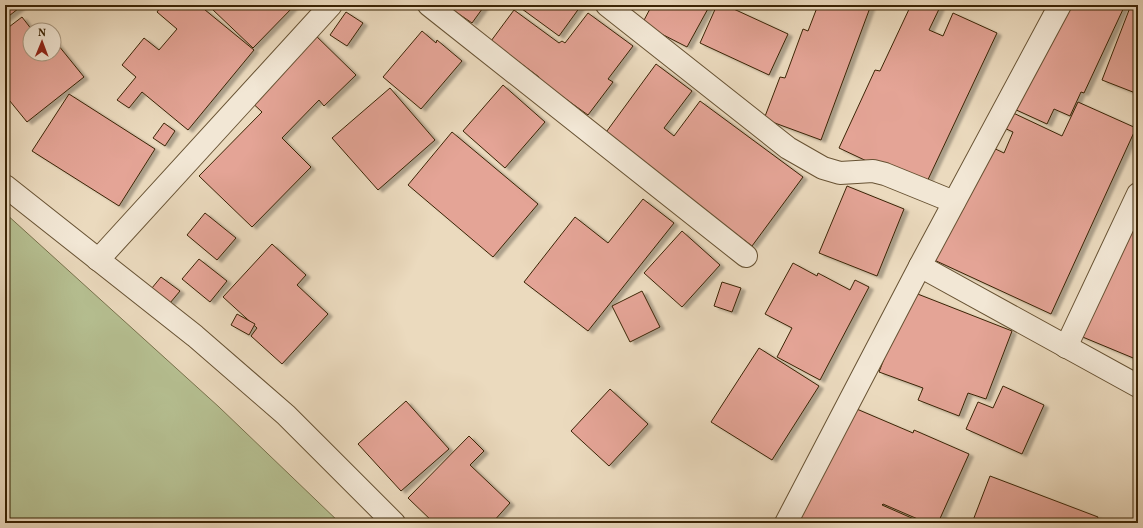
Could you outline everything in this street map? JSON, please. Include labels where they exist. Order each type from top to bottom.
[{"type":"street","points":[[98,260],[331,5]]},
{"type":"street","points":[[429,5],[746,256]]},
{"type":"street","points":[[607,5],[788,148],[823,168],[840,173],[873,171],[885,174],[954,202]]},
{"type":"street","points":[[786,523],[920,266],[1060,5]]},
{"type":"street","points":[[5,186],[195,336],[286,415],[394,523]]},
{"type":"street","points":[[1066,347],[1138,194]]},
{"type":"street","points":[[920,266],[1138,386]]},
{"type":"green space","points":[[5,213],[219,407],[340,523],[5,523]]},
{"type":"building","points":[[5,5],[23,5],[5,19]]},
{"type":"building","points":[[162,5],[199,5],[254,50],[188,130],[142,92],[129,108],[117,100],[136,77],[122,65],[144,38],[159,50],[177,29],[157,12]]},
{"type":"building","points":[[217,5],[295,5],[253,48],[212,9]]},
{"type":"building","points":[[446,5],[485,5],[472,23]]},
{"type":"building","points":[[578,5],[580,7],[559,36],[518,6]]},
{"type":"building","points":[[652,5],[710,5],[687,47],[642,24]]},
{"type":"building","points":[[717,5],[725,5],[788,34],[769,75],[700,43]]},
{"type":"building","points":[[818,5],[871,5],[821,140],[764,119],[780,77],[785,78],[803,29],[808,31]]},
{"type":"building","points":[[911,5],[937,5],[940,7],[929,30],[943,36],[953,13],[997,33],[924,188],[839,148],[875,70],[880,71]]},
{"type":"building","points":[[1064,5],[1125,5],[1084,93],[1081,92],[1070,116],[1054,109],[1047,124],[1012,108]]},
{"type":"building","points":[[1131,5],[1138,5],[1138,94],[1102,80]]},
{"type":"building","points":[[514,10],[559,43],[562,41],[565,43],[588,13],[633,46],[608,79],[613,82],[588,115],[538,79],[539,77],[491,41]]},
{"type":"building","points":[[346,12],[363,23],[347,46],[330,35]]},
{"type":"building","points":[[22,17],[26,22],[22,22],[22,62],[62,62],[62,50],[84,77],[27,122],[5,95],[5,30]]},
{"type":"building","points":[[310,30],[356,75],[324,106],[319,100],[282,138],[311,167],[252,227],[199,176],[262,112],[245,96]]},
{"type":"building","points":[[422,31],[436,43],[437,40],[462,61],[421,109],[383,77]]},
{"type":"building","points":[[656,64],[692,91],[664,128],[674,136],[700,101],[803,177],[752,246],[604,135]]},
{"type":"building","points":[[503,85],[545,122],[505,168],[463,131]]},
{"type":"building","points":[[390,88],[435,140],[378,190],[332,138]]},
{"type":"building","points":[[69,94],[155,149],[119,206],[32,151]]},
{"type":"building","points":[[1078,102],[1136,128],[1051,314],[932,259],[989,146],[1004,153],[1013,132],[1002,127],[1009,111],[1062,136]]},
{"type":"building","points":[[164,123],[175,131],[165,146],[153,138]]},
{"type":"building","points":[[452,132],[538,204],[493,257],[408,185]]},
{"type":"building","points":[[847,186],[904,209],[877,276],[819,253]]},
{"type":"building","points":[[643,199],[674,223],[588,331],[524,282],[575,217],[608,243]]},
{"type":"building","points":[[1138,211],[1138,360],[1073,333]]},
{"type":"building","points":[[205,213],[236,238],[217,260],[187,235]]},
{"type":"building","points":[[682,231],[720,265],[682,307],[644,273]]},
{"type":"building","points":[[272,244],[306,275],[297,285],[328,314],[282,364],[251,336],[257,328],[223,297]]},
{"type":"building","points":[[199,259],[227,281],[210,302],[182,279]]},
{"type":"building","points":[[793,263],[817,276],[818,273],[850,290],[855,280],[869,287],[820,380],[777,357],[792,328],[765,314]]},
{"type":"building","points":[[161,277],[180,291],[165,309],[147,294]]},
{"type":"building","points":[[722,282],[741,288],[732,312],[714,306]]},
{"type":"building","points":[[642,291],[660,327],[630,342],[612,306]]},
{"type":"building","points":[[910,291],[1012,331],[986,399],[968,393],[959,416],[918,400],[923,388],[879,372]]},
{"type":"building","points":[[237,314],[255,324],[249,335],[231,325]]},
{"type":"building","points":[[759,348],[819,386],[772,460],[711,422]]},
{"type":"building","points":[[1003,386],[1044,405],[1022,454],[966,429],[978,402],[993,408]]},
{"type":"building","points":[[610,389],[648,424],[609,466],[571,431]]},
{"type":"building","points":[[406,401],[449,449],[401,491],[358,444]]},
{"type":"building","points":[[845,404],[913,433],[914,430],[969,454],[938,523],[927,523],[883,504],[882,505],[923,523],[793,523]]},
{"type":"building","points":[[469,436],[484,451],[470,465],[510,503],[492,523],[434,523],[408,498]]},
{"type":"building","points":[[990,476],[1098,517],[1096,523],[972,523]]}]
